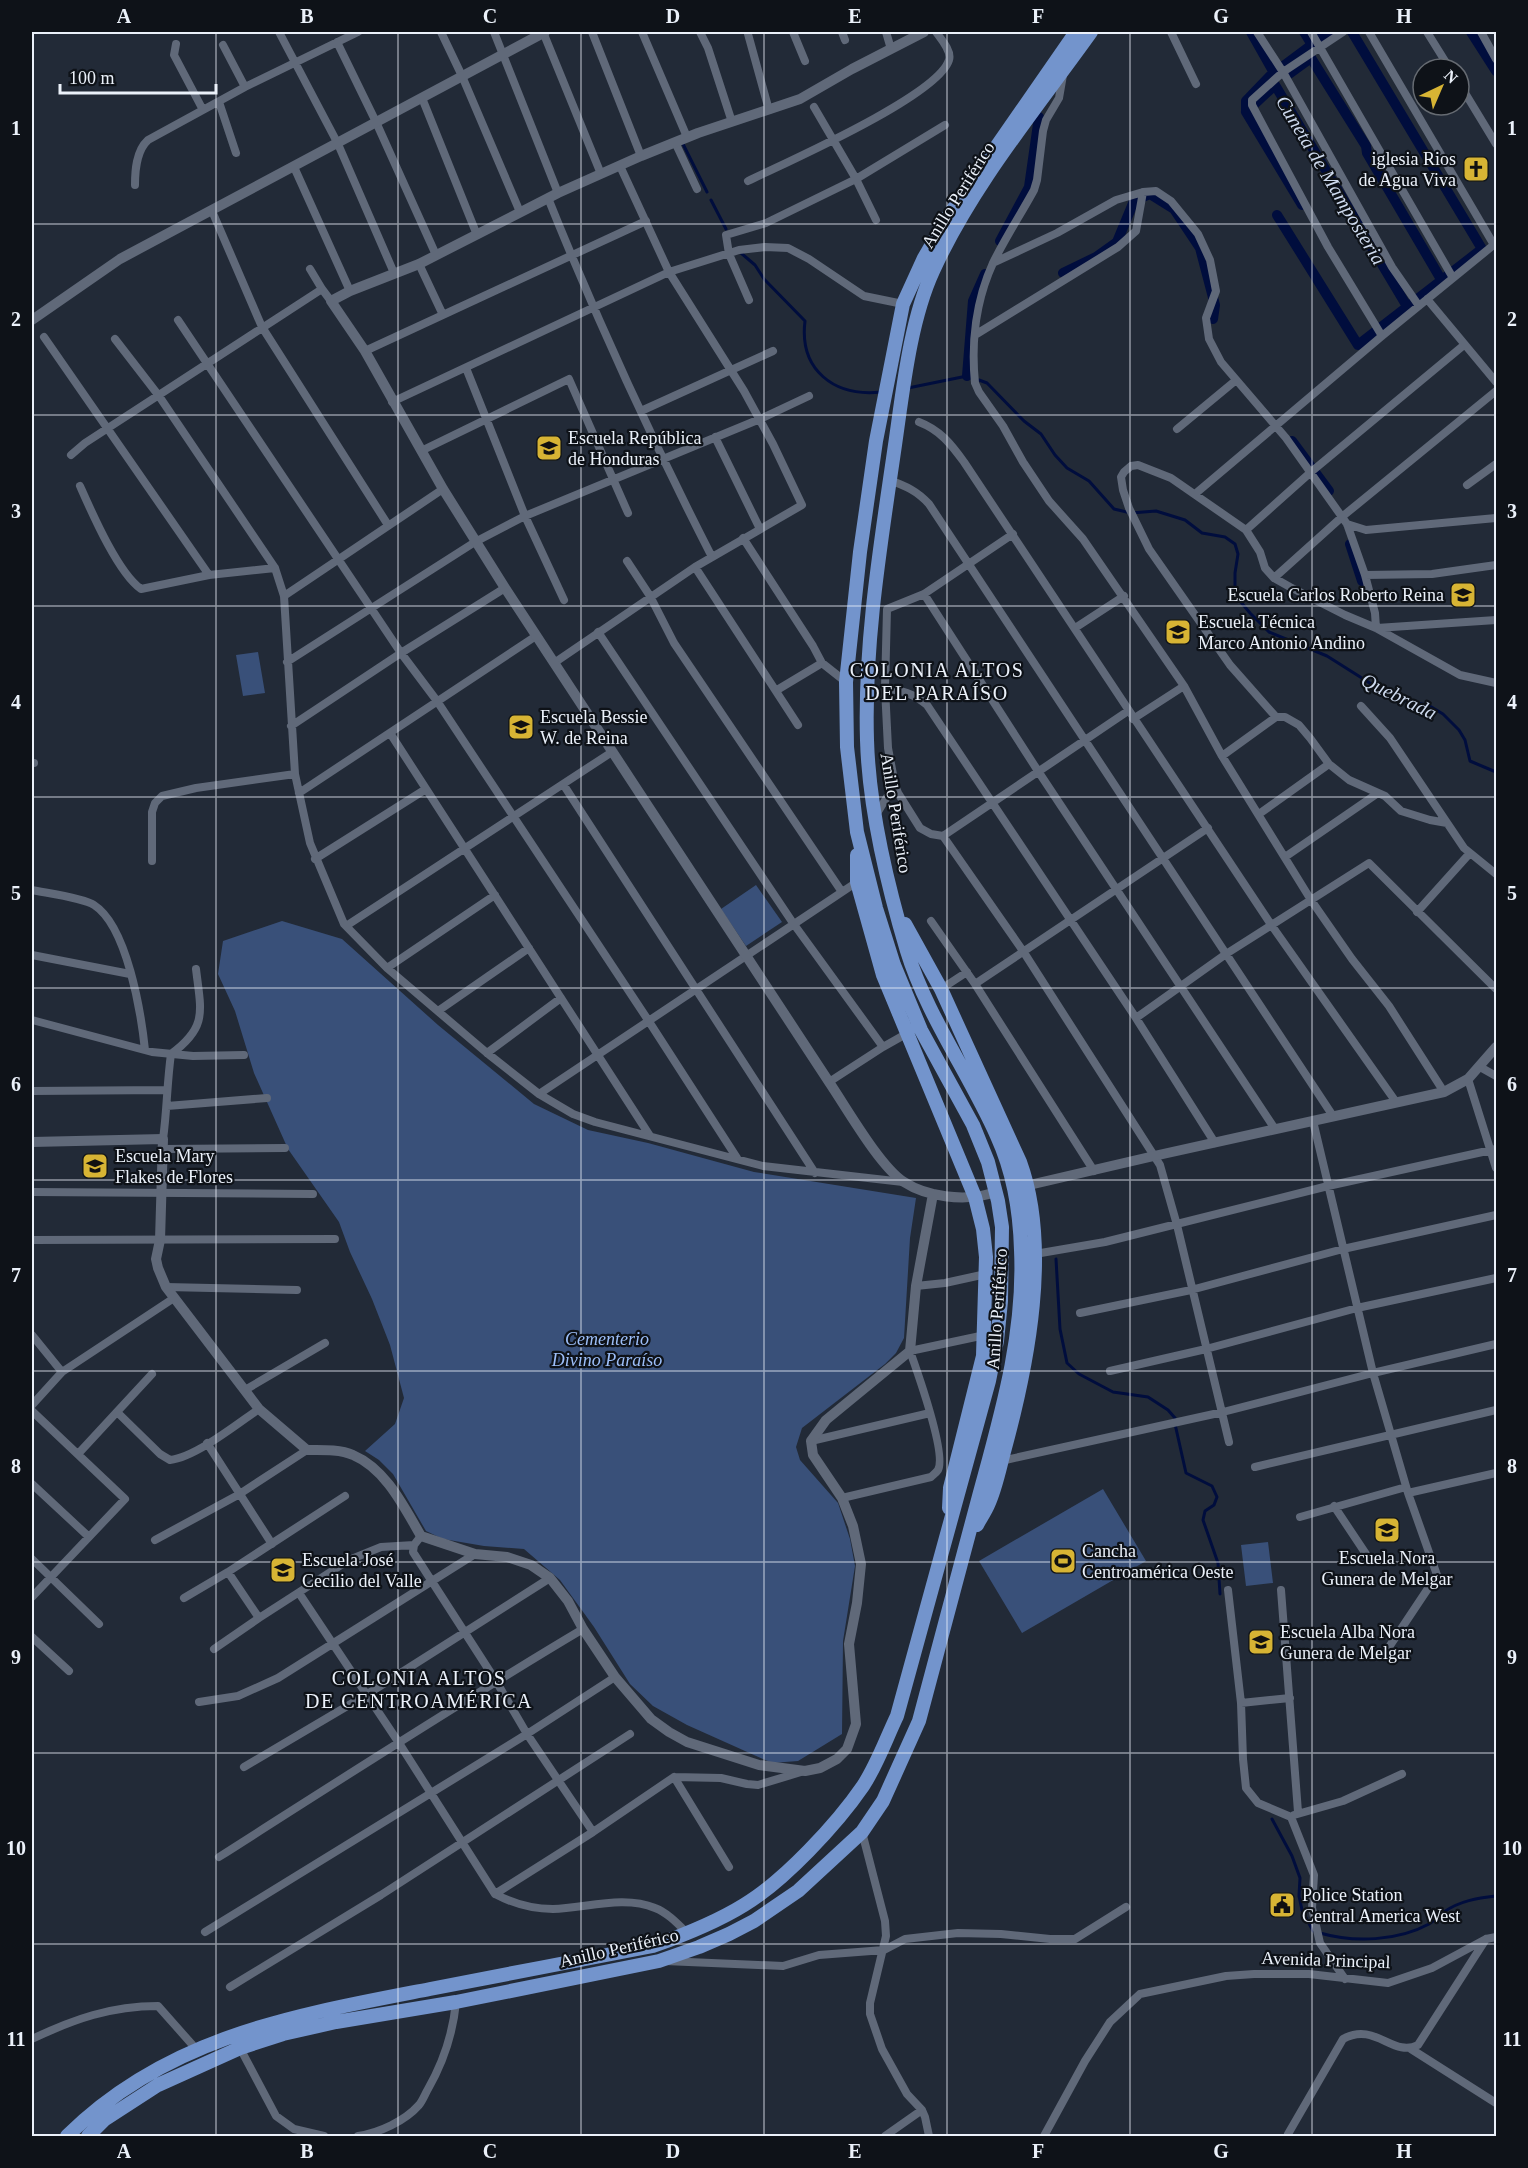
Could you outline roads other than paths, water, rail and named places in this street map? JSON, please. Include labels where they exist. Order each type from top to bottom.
[{"type":"highway","name":"Anillo Periférico","points":[[67,2136],[92,2111],[151,2072],[234,2034],[333,2008],[653,1946],[688,1934],[745,1905],[768,1888],[833,1825],[864,1785],[897,1716],[989,1381],[997,1341],[1001,1301],[1002,1227],[988,1162],[973,1125],[921,1030],[894,965],[876,908],[857,832],[847,747],[846,682],[860,552],[876,441],[903,304],[924,258],[949,215],[1076,32]]},
{"type":"highway","name":"Anillo Periférico","points":[[88,2136],[104,2120],[158,2085],[240,2048],[283,2034],[659,1961],[699,1947],[754,1921],[798,1891],[862,1832],[883,1801],[919,1721],[1009,1383],[1016,1342],[1022,1251],[1018,1212],[1010,1173],[999,1140],[931,1007],[908,956],[876,817],[867,744],[867,681],[879,552],[889,480],[922,297],[955,226],[1091,32]]},
{"type":"highway","points":[[857,832],[857,882],[883,975],[906,1034],[982,1196],[986,1274],[983,1356],[950,1488],[946,1541]]},
{"type":"highway","points":[[895,907],[941,989],[1020,1162],[1027,1186],[1035,1254],[1026,1362],[1015,1411],[989,1505],[968,1540]]},
{"type":"street","points":[[279,32],[338,144],[394,273]]},
{"type":"street","points":[[135,185],[136,167],[144,144],[245,87],[358,32]]},
{"type":"street","points":[[441,32],[520,212]]},
{"type":"street","points":[[494,32],[553,195],[572,256],[662,460],[712,557]]},
{"type":"street","points":[[32,321],[120,259],[544,32],[601,174]]},
{"type":"street","points":[[591,32],[641,156]]},
{"type":"street","points":[[642,32],[687,138]]},
{"type":"street","points":[[700,32],[708,48],[732,122]]},
{"type":"street","points":[[793,32],[805,61]]},
{"type":"street","points":[[886,32],[891,48]]},
{"type":"street","points":[[331,301],[350,291],[419,264],[553,195],[641,156],[800,99],[924,32]]},
{"type":"street","points":[[748,181],[833,139],[912,96],[942,72],[949,60],[949,52],[936,32]]},
{"type":"street","points":[[1171,32],[1196,84]]},
{"type":"street","points":[[1257,32],[1280,68],[1392,267],[1416,302]]},
{"type":"street","points":[[1342,32],[1280,68],[1252,100],[1253,107],[1328,247],[1379,332]]},
{"type":"street","points":[[1195,494],[1275,426],[1379,332],[1416,302],[1427,299],[1495,244],[1369,32]]},
{"type":"street","points":[[1427,32],[1443,57]]},
{"type":"street","points":[[1481,32],[1497,59]]},
{"type":"street","points":[[1312,33],[1453,277]]},
{"type":"street","points":[[748,34],[770,110]]},
{"type":"street","points":[[337,42],[436,255]]},
{"type":"street","points":[[176,44],[173,53],[203,110]]},
{"type":"street","points":[[223,45],[245,87]]},
{"type":"street","points":[[1063,71],[1059,98],[1046,120],[1043,131],[1034,190],[993,264],[976,316],[975,382],[979,392],[1003,426],[1049,501],[1083,538],[1184,686],[1222,756],[1311,900],[1352,959],[1389,1006],[1444,1092]]},
{"type":"street","points":[[422,98],[477,235]]},
{"type":"street","points":[[219,102],[236,153]]},
{"type":"street","points":[[1471,102],[1497,144]]},
{"type":"street","points":[[814,107],[856,179],[876,220]]},
{"type":"street","points":[[749,300],[729,254],[726,235],[766,223],[856,179],[945,126]]},
{"type":"street","points":[[675,142],[697,189]]},
{"type":"street","points":[[294,166],[350,291]]},
{"type":"street","points":[[554,663],[695,567],[802,505],[760,419],[669,272],[620,166]]},
{"type":"street","points":[[993,264],[1057,233],[1116,200],[1143,196],[1156,191],[1171,201],[1198,234],[1210,260],[1216,291],[1206,318],[1209,339],[1221,362],[1235,381],[1314,470],[1345,518],[1365,575],[1375,613],[1376,628]]},
{"type":"street","points":[[975,335],[1131,237],[1136,231],[1143,196]]},
{"type":"street","points":[[212,211],[262,327],[388,525]]},
{"type":"street","points":[[365,351],[646,221]]},
{"type":"street","points":[[392,402],[669,272],[739,250],[765,247],[788,248],[809,259],[864,296],[903,304]]},
{"type":"street","points":[[419,264],[443,315]]},
{"type":"street","points":[[310,269],[365,351],[420,451],[536,636],[830,1083],[879,1155],[903,1182]]},
{"type":"street","points":[[71,455],[85,443],[322,289]]},
{"type":"street","points":[[1427,299],[1497,382]]},
{"type":"street","points":[[178,320],[401,653],[514,816],[737,1158]]},
{"type":"street","points":[[44,337],[209,575]]},
{"type":"street","points":[[115,339],[159,396],[275,568],[284,596],[295,774],[309,843],[346,926],[387,968],[539,1094],[595,1122],[764,1166],[903,1182],[933,1194],[982,1196]]},
{"type":"street","points":[[1246,530],[1464,345]]},
{"type":"street","points":[[641,411],[773,351]]},
{"type":"street","points":[[466,368],[525,516],[564,600]]},
{"type":"street","points":[[420,451],[569,379],[628,513]]},
{"type":"street","points":[[1177,429],[1235,381]]},
{"type":"street","points":[[1274,578],[1497,391]]},
{"type":"street","points":[[287,662],[476,542],[525,516],[614,481],[809,396]]},
{"type":"street","points":[[919,422],[931,426],[942,434],[964,462],[1272,926],[1396,1102]]},
{"type":"street","points":[[715,438],[760,529]]},
{"type":"street","points":[[1467,486],[1497,464]]},
{"type":"street","points":[[1276,717],[1230,665],[1149,549],[1129,508],[1121,477],[1131,466],[1138,465],[1171,478],[1246,530],[1260,552],[1265,568],[1274,578],[1345,615],[1376,628],[1460,675],[1497,683]]},
{"type":"street","points":[[889,480],[912,488],[920,493],[929,504],[1333,1116]]},
{"type":"street","points":[[80,486],[111,550],[141,590],[209,575],[275,568]]},
{"type":"street","points":[[284,596],[443,489]]},
{"type":"street","points":[[1345,518],[1366,530],[1497,519]]},
{"type":"street","points":[[1013,534],[924,594],[887,609],[885,688],[888,748],[898,793],[920,828],[943,836],[1085,741],[1184,686]]},
{"type":"street","points":[[743,538],[813,645],[822,663],[846,682]]},
{"type":"street","points":[[627,561],[650,596],[674,643],[842,892]]},
{"type":"street","points":[[1365,575],[1432,574],[1497,565]]},
{"type":"street","points":[[695,567],[798,725]]},
{"type":"street","points":[[291,726],[505,588]]},
{"type":"street","points":[[924,594],[1275,1129]]},
{"type":"street","points":[[1075,628],[1124,596]]},
{"type":"street","points":[[1376,628],[1497,620]]},
{"type":"street","points":[[598,632],[793,923],[883,1047]]},
{"type":"street","points":[[299,794],[536,636]]},
{"type":"street","points":[[777,690],[822,663]]},
{"type":"street","points":[[885,688],[906,691],[917,696],[927,705],[1136,1018],[1215,1143]]},
{"type":"street","points":[[1361,706],[1390,738],[1464,848],[1497,874]]},
{"type":"street","points":[[1222,756],[1276,717],[1285,717],[1299,725],[1329,764],[1349,780],[1378,793],[1401,812],[1448,823]]},
{"type":"street","points":[[390,733],[650,1136]]},
{"type":"street","points":[[346,926],[612,752]]},
{"type":"street","points":[[1259,814],[1329,764]]},
{"type":"street","points":[[152,861],[152,812],[155,803],[162,796],[196,788],[295,774]]},
{"type":"street","points":[[563,784],[815,1173]]},
{"type":"street","points":[[315,859],[426,789]]},
{"type":"street","points":[[876,817],[887,797],[898,793]]},
{"type":"street","points":[[1286,857],[1378,793]]},
{"type":"street","points":[[975,984],[1208,828]]},
{"type":"street","points":[[943,836],[1023,951],[1164,1174],[1229,1442]]},
{"type":"street","points":[[1417,912],[1470,853]]},
{"type":"street","points":[[1136,1018],[1226,954],[1369,863],[1497,988]]},
{"type":"street","points":[[539,1094],[857,882]]},
{"type":"street","points":[[32,890],[92,903],[107,915],[117,931],[130,974],[145,1050]]},
{"type":"street","points":[[387,968],[495,895]]},
{"type":"street","points":[[931,921],[975,984],[1094,1170]]},
{"type":"street","points":[[438,1011],[528,948]]},
{"type":"street","points":[[32,955],[130,974]]},
{"type":"street","points":[[196,969],[201,1011],[196,1028],[188,1042],[171,1054],[163,1144],[160,1240],[156,1259],[158,1268],[166,1287],[259,1409],[307,1450]]},
{"type":"street","points":[[941,989],[967,972]]},
{"type":"street","points":[[487,1053],[561,998]]},
{"type":"street","points":[[32,1020],[145,1050],[171,1054],[244,1055]]},
{"type":"street","points":[[830,1083],[906,1034]]},
{"type":"street","points":[[1027,1186],[1444,1092],[1468,1079],[1497,1047]]},
{"type":"street","points":[[1480,1067],[1497,1076]]},
{"type":"street","points":[[1468,1079],[1494,1149],[1497,1168]]},
{"type":"street","points":[[32,1091],[167,1090]]},
{"type":"street","points":[[167,1106],[267,1098]]},
{"type":"street","points":[[1313,1121],[1373,1373],[1407,1490],[1437,1575],[1389,1647]]},
{"type":"street","points":[[32,1142],[285,1148]]},
{"type":"street","points":[[1035,1254],[1105,1242],[1328,1186],[1494,1149]]},
{"type":"street","points":[[32,1192],[313,1194]]},
{"type":"street","points":[[842,1498],[931,1477],[938,1470],[940,1458],[930,1413],[910,1351],[916,1286],[933,1194]]},
{"type":"street","points":[[1080,1313],[1191,1290],[1343,1249],[1497,1215]]},
{"type":"street","points":[[32,1240],[335,1239]]},
{"type":"street","points":[[916,1286],[945,1283],[986,1274]]},
{"type":"street","points":[[1110,1371],[1206,1349],[1357,1308],[1497,1278]]},
{"type":"street","points":[[166,1287],[297,1290]]},
{"type":"street","points":[[32,1405],[62,1372],[174,1298]]},
{"type":"street","points":[[32,1335],[62,1372]]},
{"type":"street","points":[[495,1894],[674,1777],[721,1778],[758,1785],[820,1768],[837,1759],[847,1749],[856,1724],[849,1644],[857,1603],[861,1564],[854,1526],[842,1498],[813,1455],[812,1441],[826,1420],[910,1351],[985,1335]]},
{"type":"street","points":[[245,1390],[325,1343]]},
{"type":"street","points":[[1001,1461],[1223,1412],[1497,1344]]},
{"type":"street","points":[[78,1454],[152,1374]]},
{"type":"street","points":[[117,1412],[170,1461],[207,1443],[259,1409]]},
{"type":"street","points":[[1256,1467],[1497,1410]]},
{"type":"street","points":[[32,1411],[124,1499],[32,1597]]},
{"type":"street","points":[[812,1441],[930,1413]]},
{"type":"street","points":[[207,1443],[238,1495],[272,1544]]},
{"type":"street","points":[[155,1540],[238,1495],[307,1450],[325,1450],[352,1455],[372,1467],[397,1493],[417,1540],[413,1552],[431,1582],[496,1681],[527,1734],[593,1832]]},
{"type":"street","points":[[1300,1517],[1334,1506],[1497,1473]]},
{"type":"street","points":[[32,1484],[89,1537]]},
{"type":"street","points":[[184,1598],[345,1496]]},
{"type":"street","points":[[1334,1506],[1366,1554]]},
{"type":"street","points":[[214,1649],[349,1560],[381,1547],[417,1540],[475,1554],[507,1557],[531,1565],[550,1578],[568,1600],[583,1629],[615,1677],[651,1719],[687,1742],[759,1765],[805,1771]]},
{"type":"street","points":[[199,1701],[238,1696],[278,1678],[475,1554]]},
{"type":"street","points":[[32,1559],[99,1624]]},
{"type":"street","points":[[228,1572],[259,1618]]},
{"type":"street","points":[[244,1767],[366,1695],[550,1578]]},
{"type":"street","points":[[1228,1590],[1241,1703],[1246,1788],[1258,1803],[1294,1815],[1343,1800],[1402,1774]]},
{"type":"street","points":[[1281,1590],[1290,1698],[1294,1815],[1314,1875],[1312,1908],[1314,1924],[1320,1943],[1345,1979]]},
{"type":"street","points":[[299,1593],[399,1743],[429,1794],[495,1894],[511,1902],[550,1909],[635,1903],[656,1908],[674,1920],[688,1934]]},
{"type":"street","points":[[219,1857],[399,1743],[428,1722],[583,1629]]},
{"type":"street","points":[[32,1637],[69,1671]]},
{"type":"street","points":[[205,1932],[527,1734],[615,1677]]},
{"type":"street","points":[[1241,1703],[1290,1698]]},
{"type":"street","points":[[230,1987],[381,1895],[630,1734]]},
{"type":"street","points":[[674,1777],[729,1867]]},
{"type":"street","points":[[862,1832],[885,1921],[886,1936],[870,2002],[870,2014],[882,2049],[894,2073],[907,2094],[926,2117],[929,2136]]},
{"type":"street","points":[[659,1961],[783,1966],[819,1955],[884,1950],[905,1939],[958,1933],[1000,1934],[1050,1940],[1075,1939],[1126,1907]]},
{"type":"street","name":"Avenida Principal","points":[[1044,2136],[1085,2061],[1110,2022],[1140,1994],[1226,1976],[1254,1974],[1309,1974],[1388,1983],[1432,1968],[1486,1939],[1497,1937]]},
{"type":"street","points":[[1288,2134],[1343,2039],[1353,2033],[1364,2033],[1403,2049],[1411,2049],[1418,2045],[1486,1939]]},
{"type":"street","points":[[358,2136],[374,2134],[419,2105],[446,2054],[454,2028],[456,2002]]},
{"type":"street","points":[[32,2039],[62,2024],[94,2015],[129,2006],[158,2006],[197,2050]]},
{"type":"street","points":[[240,2048],[276,2116],[294,2129],[324,2136]]},
{"type":"street","points":[[1411,2049],[1497,2103]]},
{"type":"street","points":[[885,2136],[922,2110]]},
{"type":"waterway","name":"Cuneta de Mamposteria","points":[[1251,32],[1273,71]]},
{"type":"waterway","name":"Cuneta de Mamposteria","points":[[1304,32],[1312,45]]},
{"type":"waterway","name":"Cuneta de Mamposteria","points":[[1246,112],[1246,101],[1270,76],[1329,32]]},
{"type":"waterway","points":[[1277,215],[1358,345],[1482,249],[1352,32]]},
{"type":"waterway","points":[[1471,32],[1496,71]]},
{"type":"waterway","name":"Cuneta de Mamposteria","points":[[1289,74],[1311,58],[1366,146],[1367,153],[1442,281]]},
{"type":"waterway","name":"Cuneta de Mamposteria","points":[[1302,205],[1246,112],[1275,85],[1408,308]]},
{"type":"waterway","name":"Cuneta de Mamposteria","points":[[1000,241],[1029,187],[1039,117]]},
{"type":"waterway","name":"Quebrada","points":[[683,144],[707,192]]},
{"type":"waterway","points":[[1063,273],[1096,257],[1117,242],[1134,201],[1150,194],[1174,209],[1200,248],[1215,305],[1213,319]]},
{"type":"waterway","name":"Quebrada","points":[[711,200],[726,229]]},
{"type":"waterway","name":"Quebrada","points":[[741,253],[755,265],[764,279],[805,321],[808,353],[814,366],[823,377],[848,390],[881,392]]},
{"type":"waterway","name":"Cuneta de Mamposteria","points":[[967,376],[973,301],[985,274]]},
{"type":"waterway","name":"Quebrada","points":[[908,388],[967,376],[971,378]]},
{"type":"waterway","name":"Quebrada","points":[[979,380],[987,383],[1024,421],[1041,434],[1067,468],[1089,481],[1114,509],[1131,513],[1156,511],[1185,520],[1202,533],[1225,537],[1235,544],[1238,554],[1235,595],[1269,632],[1327,656],[1384,692],[1409,702],[1428,705],[1443,714],[1459,730],[1465,740],[1470,761],[1496,772]]},
{"type":"waterway","points":[[1292,441],[1329,491]]},
{"type":"waterway","points":[[1350,544],[1362,581]]},
{"type":"waterway","points":[[1056,1259],[1060,1329],[1067,1363],[1079,1374],[1113,1392],[1148,1397],[1168,1410],[1175,1418]]},
{"type":"waterway","points":[[1175,1424],[1186,1473],[1212,1486],[1217,1497],[1214,1505],[1205,1511],[1203,1520],[1218,1563],[1220,1594]]},
{"type":"waterway","points":[[1272,1819],[1292,1856],[1300,1878],[1299,1896],[1302,1910],[1313,1931]]},
{"type":"waterway","points":[[1320,1933],[1361,1939],[1390,1937],[1417,1930],[1450,1908],[1462,1903],[1496,1896]]},
{"type":"place","name":"iglesia Rios de Agua Viva","points":[[1476,169]]},
{"type":"place","name":"Escuela República de Honduras","points":[[549,448]]},
{"type":"place","name":"Escuela Carlos Roberto Reina","points":[[1463,595]]},
{"type":"place","name":"Escuela Técnica Marco Antonio Andino","points":[[1178,632]]},
{"type":"place","name":"Escuela Bessie W. de Reina","points":[[521,727]]},
{"type":"place","name":"Escuela Mary Flakes de Flores","points":[[95,1166]]},
{"type":"place","name":"Escuela Nora Gunera de Melgar","points":[[1387,1530]]},
{"type":"place","name":"Cancha Centroamérica Oeste","points":[[1063,1561]]},
{"type":"place","name":"Escuela José Cecilio del Valle","points":[[283,1570]]},
{"type":"place","name":"Escuela Alba Nora Gunera de Melgar","points":[[1261,1642]]},
{"type":"place","name":"Police Station Central America West","points":[[1282,1905]]},
{"type":"district","name":"COLONIA ALTOS DEL PARAÍSO","points":[[937,682]]},
{"type":"district","name":"COLONIA ALTOS DE CENTROAMÉRICA","points":[[419,1690]]},
{"type":"park label","name":"Cementerio Divino Paraíso","points":[[607,1349]]}]
